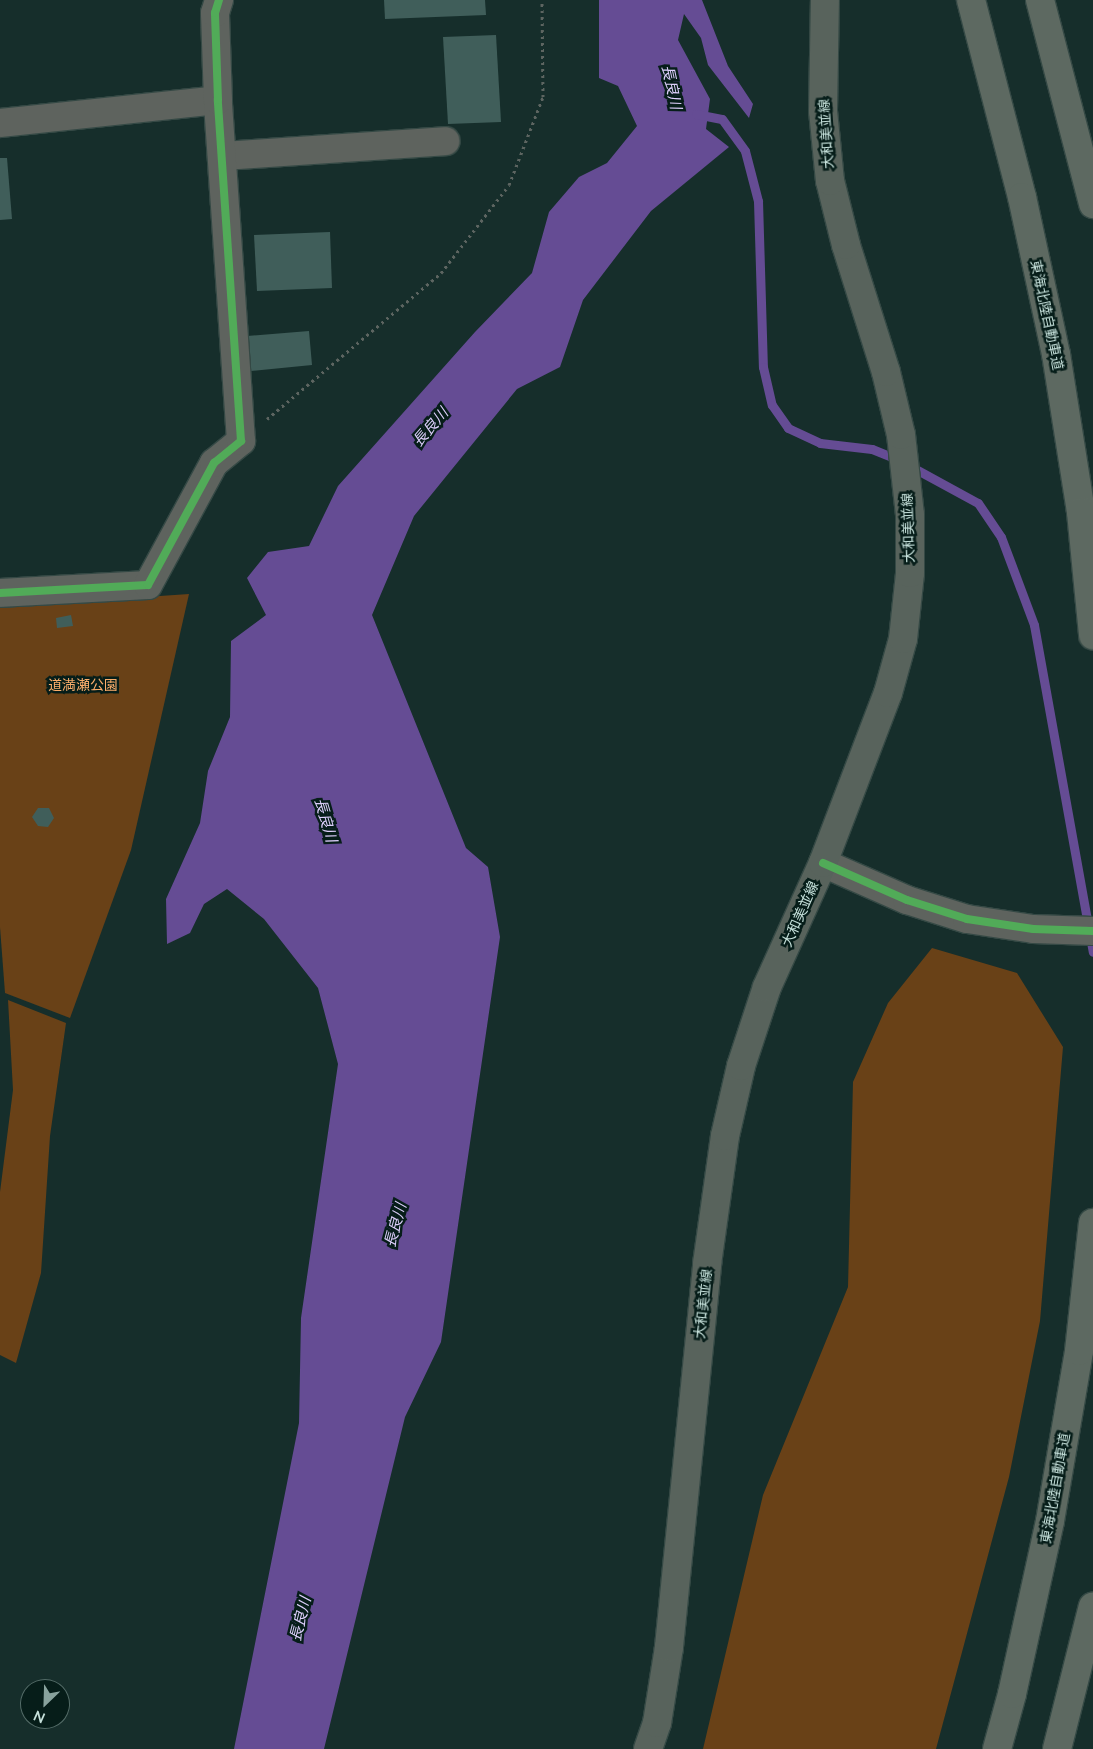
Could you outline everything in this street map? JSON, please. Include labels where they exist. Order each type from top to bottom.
[{"type":"highway","name":"東海北陸自動車道","points":[[971,0],[1022,197],[1056,354],[1081,512],[1093,635]]},
{"type":"highway","points":[[1040,0],[1093,204]]},
{"type":"highway","name":"東海北陸自動車道","points":[[997,1749],[1012,1694],[1050,1521],[1079,1351],[1093,1223]]},
{"type":"highway","points":[[1057,1749],[1093,1606]]},
{"type":"main road","name":"大和美並線","points":[[648,1749],[657,1723],[670,1648],[708,1254],[725,1136],[741,1066],[767,987],[822,863],[888,694],[903,640],[910,572],[907,484],[902,442],[886,372],[846,245],[830,181],[823,111],[825,0]]},
{"type":"street","points":[[0,593],[148,585],[214,463],[241,441],[218,100],[215,13],[219,0]]},
{"type":"street","points":[[0,123],[218,100]]},
{"type":"street","points":[[222,156],[446,141]]},
{"type":"street","points":[[822,863],[906,900],[967,918],[1033,929],[1093,930]]},
{"type":"path","points":[[241,441],[441,273],[509,185],[544,97],[542,0]]},
{"type":"green space","name":"道満瀬公園","points":[[189,594],[131,850],[70,1018],[5,993],[0,927],[0,607]]},
{"type":"green space","points":[[932,948],[1017,973],[1063,1047],[1040,1321],[1009,1477],[936,1749],[703,1749],[763,1495],[848,1287],[853,1082],[888,1003]]},
{"type":"green space","points":[[8,1000],[66,1023],[50,1136],[41,1273],[16,1363],[0,1355],[0,1192],[13,1090]]},
{"type":"water","name":"長良川","points":[[599,0],[702,0],[728,66],[753,104],[749,118],[708,65],[701,38],[684,14],[678,40],[710,99],[706,129],[729,147],[651,211],[583,300],[560,367],[517,389],[414,516],[372,615],[466,848],[488,867],[500,937],[441,1342],[405,1417],[324,1749],[234,1749],[299,1423],[301,1318],[338,1064],[318,988],[264,919],[227,889],[204,904],[190,933],[167,944],[166,899],[200,823],[208,771],[230,717],[231,641],[266,615],[247,578],[268,552],[309,546],[338,486],[475,332],[532,273],[549,212],[579,177],[607,163],[637,126],[618,86],[599,78]]},
{"type":"building","points":[[384,0],[485,0],[486,15],[385,19]]},
{"type":"building","points":[[496,35],[501,122],[448,124],[443,37]]},
{"type":"building","points":[[0,158],[7,158],[12,219],[0,220]]},
{"type":"building","points":[[330,232],[332,288],[257,291],[254,235]]},
{"type":"building","points":[[309,331],[312,365],[251,371],[247,336]]},
{"type":"building","points":[[71,615],[73,626],[57,628],[56,618]]},
{"type":"building","points":[[38,808],[49,808],[54,818],[48,827],[38,826],[32,817]]},
{"type":"waterway","points":[[696,114],[722,119],[745,151],[758,201],[763,367],[772,405],[788,428],[820,443],[872,449],[899,460]]},
{"type":"waterway","points":[[910,466],[978,503],[1001,537],[1034,625],[1093,952]]},
{"type":"cycle path","points":[[0,593],[148,585],[214,463],[241,441],[218,100],[215,13],[219,0]]},
{"type":"cycle path","points":[[823,863],[907,900],[967,919],[1033,929],[1093,931]]}]
